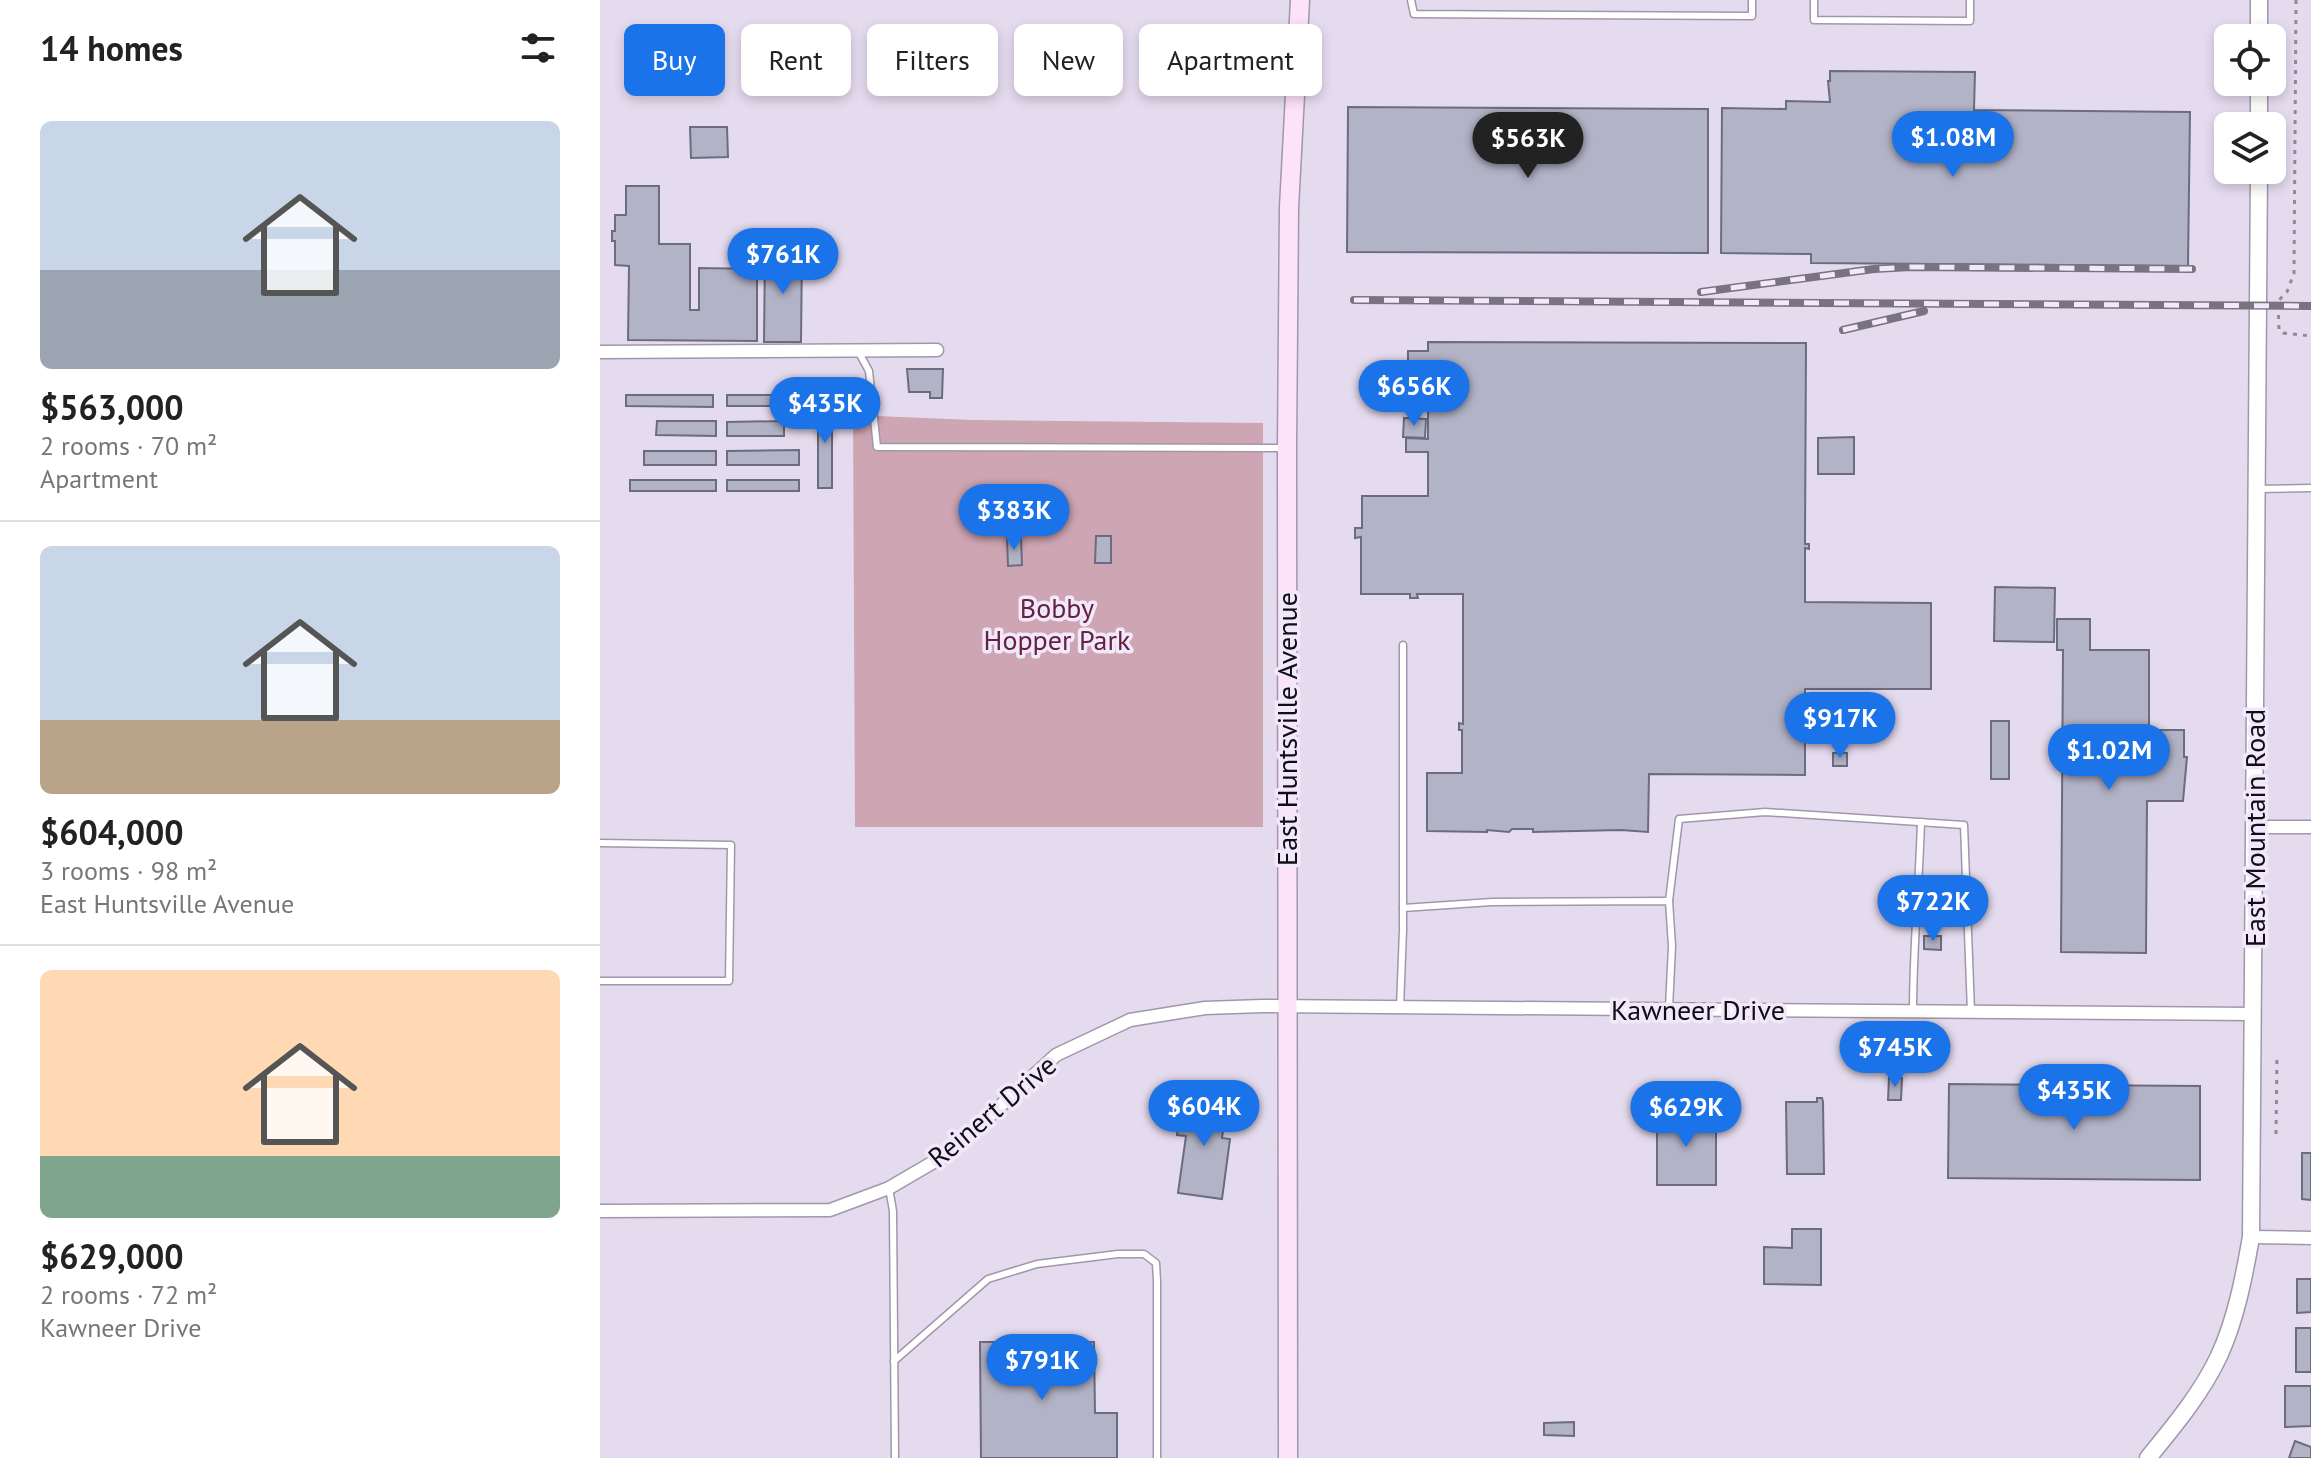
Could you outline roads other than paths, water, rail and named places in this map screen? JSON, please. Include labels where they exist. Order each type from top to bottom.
[{"type":"main road","name":"East Huntsville Avenue","points":[[1288,1458],[1287,448],[1289,208],[1300,0]]},
{"type":"street","points":[[2259,0],[2259,24]]},
{"type":"street","name":"East Mountain Road","points":[[2148,1458],[2189,1406],[2219,1356],[2244,1277],[2251,1237],[2259,184]]},
{"type":"street","points":[[600,352],[937,350]]},
{"type":"street","points":[[2255,827],[2311,827]]},
{"type":"street","name":"Reinert Drive","points":[[600,1211],[830,1210],[889,1188],[949,1153],[1056,1055],[1130,1020],[1205,1008],[1288,1008]]},
{"type":"street","name":"Kawneer Drive","points":[[1288,1008],[2253,1014]]},
{"type":"street","points":[[2251,1237],[2311,1238]]},
{"type":"lane","points":[[1411,0],[1414,14],[1752,16],[1752,0]]},
{"type":"lane","points":[[1814,0],[1814,20],[1970,21],[1970,0]]},
{"type":"lane","points":[[858,351],[869,371],[877,447],[1287,448]]},
{"type":"lane","points":[[2257,489],[2311,488]]},
{"type":"lane","points":[[1400,1008],[1403,645]]},
{"type":"lane","points":[[1669,1010],[1672,946],[1669,901],[1679,819],[1765,812],[1964,825],[1971,1012]]},
{"type":"lane","points":[[1913,1011],[1913,948],[1921,822]]},
{"type":"lane","points":[[600,843],[731,845],[729,981],[600,981]]},
{"type":"lane","points":[[1403,908],[1492,902],[1669,901]]},
{"type":"lane","points":[[889,1188],[893,1211],[895,1458]]},
{"type":"lane","points":[[894,1361],[988,1279],[1037,1264],[1118,1254],[1144,1254],[1156,1263],[1157,1458]]},
{"type":"railway","points":[[1701,292],[1911,267],[2192,269]]},
{"type":"railway","points":[[1354,300],[2311,306]]},
{"type":"railway","points":[[1843,330],[1924,311]]},
{"type":"park label","name":"Bobby Hopper Park","points":[[1057,624]]}]
